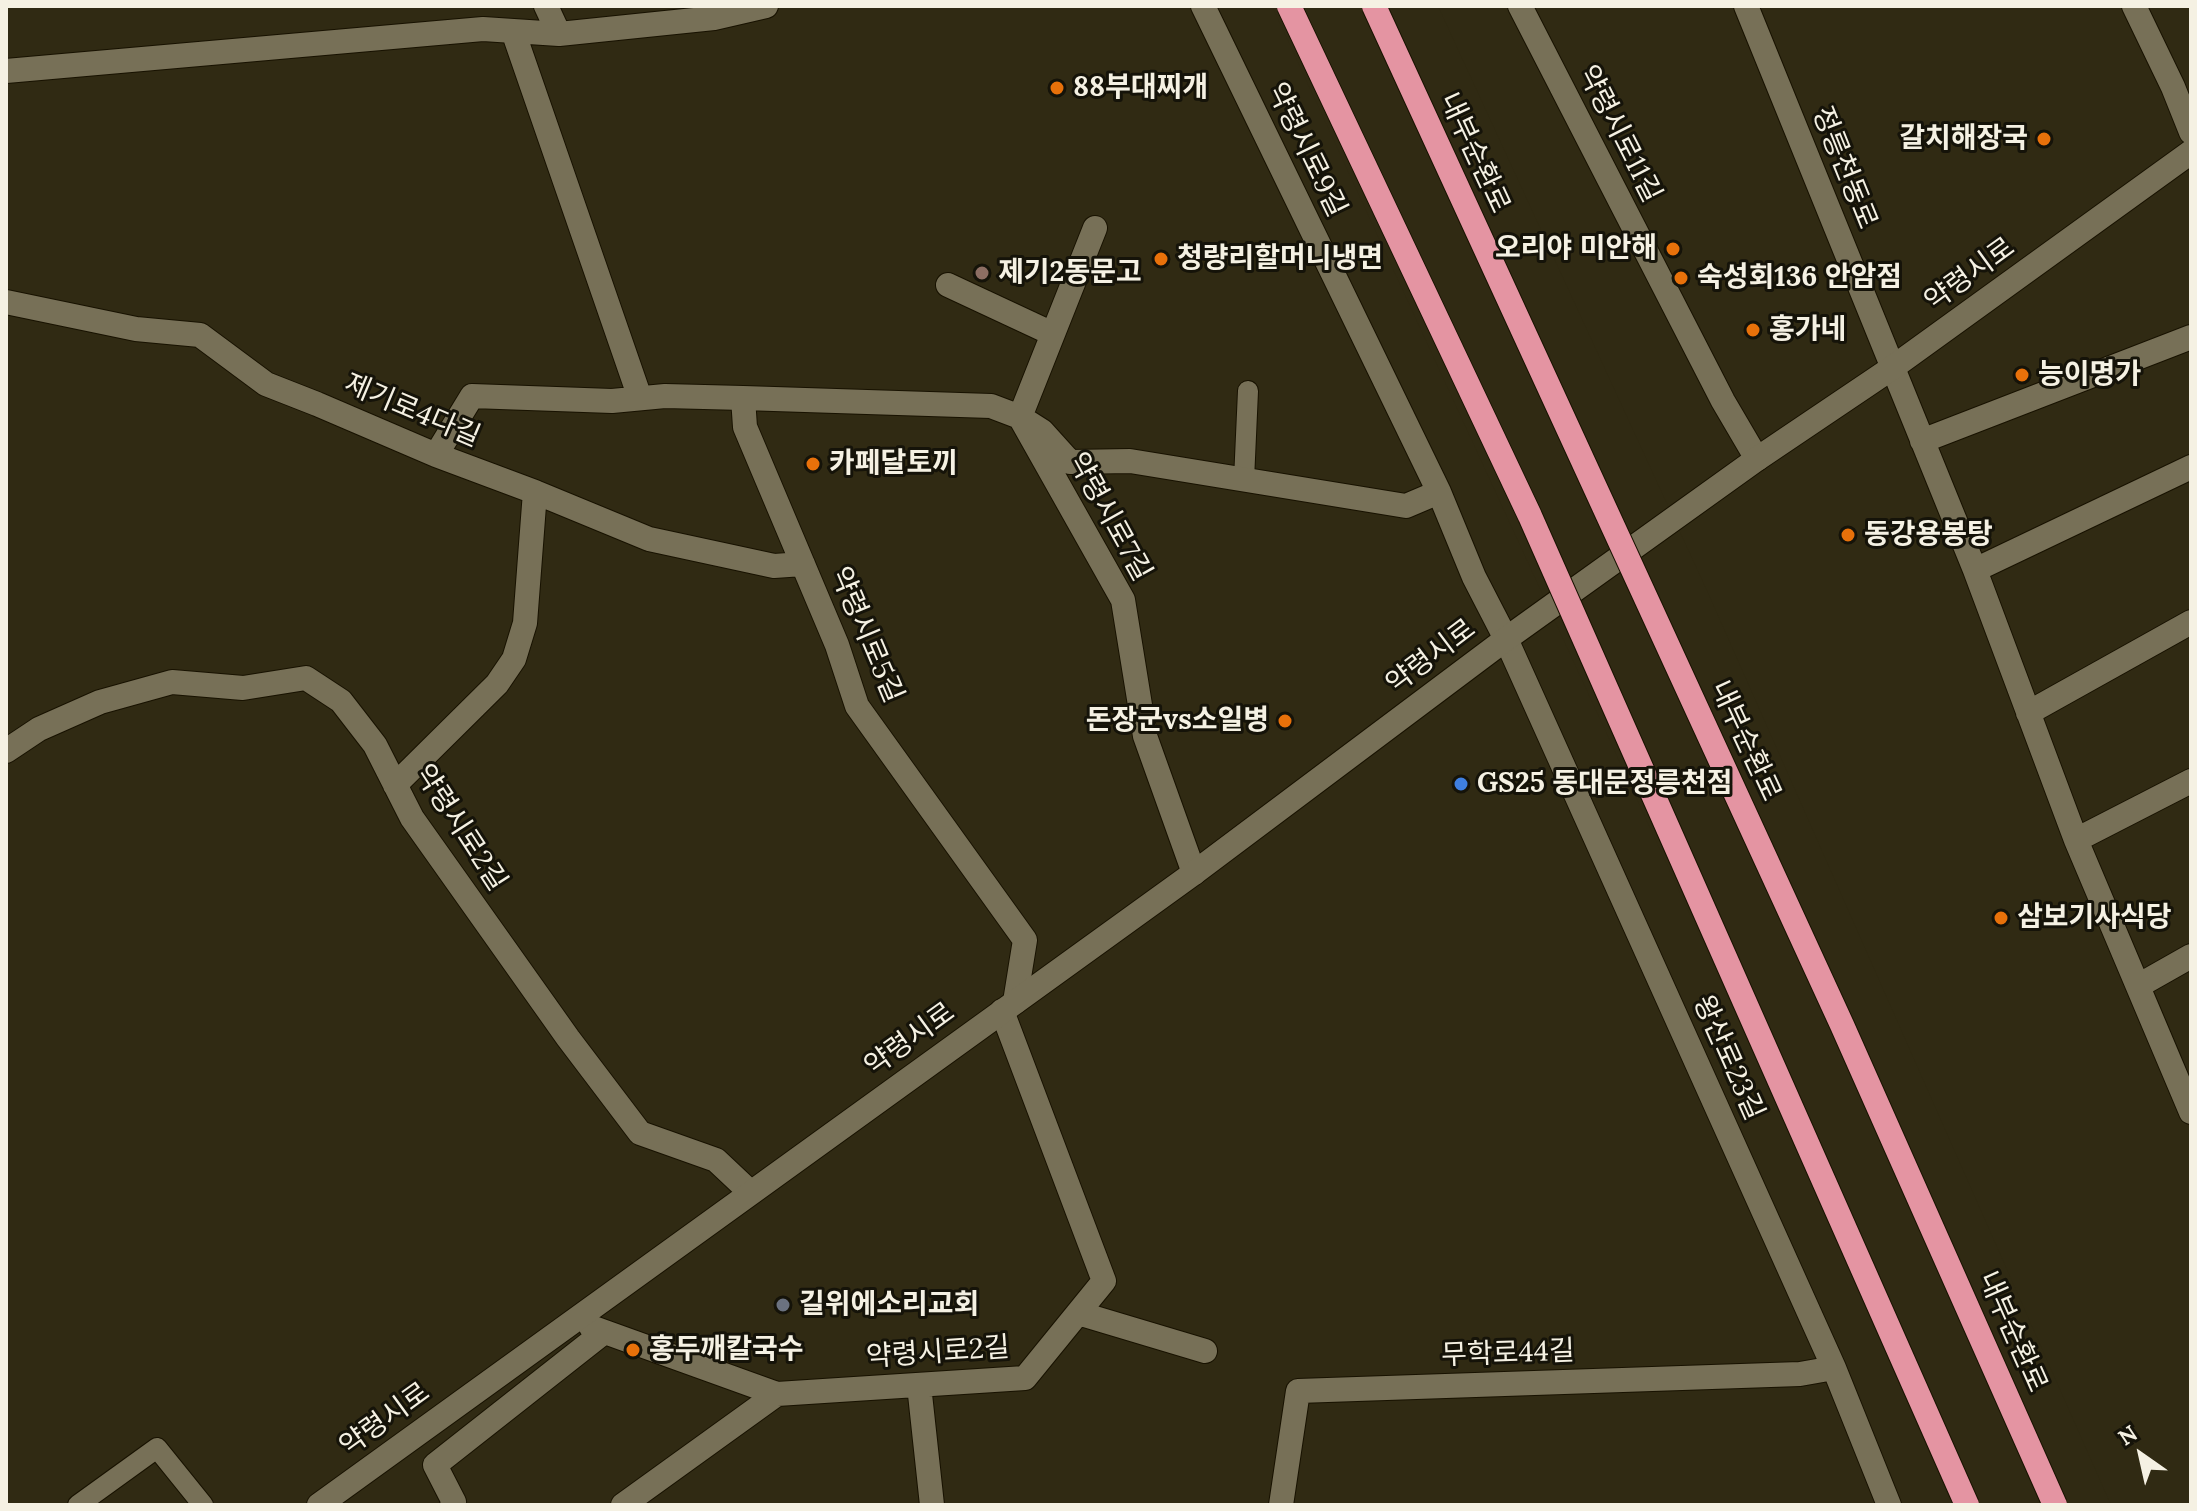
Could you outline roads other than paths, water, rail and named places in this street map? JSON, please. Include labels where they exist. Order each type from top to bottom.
[{"type":"highway","points":[[1289,6],[1530,516],[1967,1505]]},
{"type":"highway","name":"내부순환로","points":[[1374,6],[1842,1025],[2055,1505]]},
{"type":"street","points":[[546,6],[559,34]]},
{"type":"street","points":[[6,71],[483,29],[559,34],[714,18],[766,6]]},
{"type":"street","name":"약령시로9길","points":[[1203,6],[1439,492],[1474,577],[1506,639]]},
{"type":"street","name":"약령시로11길","points":[[1520,6],[1723,401],[1749,464]]},
{"type":"street","name":"정릉천동로","points":[[1746,6],[1975,570],[2076,840],[2191,1112]]},
{"type":"street","points":[[2134,6],[2191,132]]},
{"type":"street","points":[[513,31],[640,398]]},
{"type":"street","name":"약령시로","points":[[319,1505],[1194,873],[1532,620],[1749,464],[1892,368],[2191,152]]},
{"type":"street","points":[[1020,417],[1095,228]]},
{"type":"street","points":[[948,285],[1053,334]]},
{"type":"street","name":"제기로4다길","points":[[6,302],[136,329],[200,335],[266,384],[649,539],[774,566],[803,564]]},
{"type":"street","points":[[1922,441],[2191,337]]},
{"type":"street","points":[[436,455],[472,396],[612,401],[665,396],[991,406],[1020,417],[1042,431],[1070,462],[1130,461],[1406,506],[1439,492]]},
{"type":"street","name":"약령시로5길","points":[[743,398],[745,427],[837,645],[857,706],[1025,940],[1008,1006]]},
{"type":"street","name":"약령시로7길","points":[[1020,417],[1123,600],[1145,736],[1194,873]]},
{"type":"street","points":[[1975,570],[2191,467]]},
{"type":"street","points":[[395,785],[497,684],[514,659],[525,623],[535,492]]},
{"type":"street","points":[[2028,713],[2191,622]]},
{"type":"street","name":"왕산로23길","points":[[1506,639],[1834,1368],[1889,1505]]},
{"type":"street","name":"약령시로2길","points":[[6,751],[39,729],[100,702],[172,682],[243,688],[306,678],[341,701],[375,745],[412,818],[568,1038],[640,1133],[716,1160],[750,1192]]},
{"type":"street","points":[[2076,840],[2191,781]]},
{"type":"street","points":[[2138,986],[2191,956]]},
{"type":"street","name":"약령시로2길","points":[[777,1394],[1025,1378],[1104,1281],[1008,1006]]},
{"type":"street","points":[[1078,1313],[1205,1351]]},
{"type":"street","points":[[572,1321],[777,1394]]},
{"type":"street","points":[[452,1505],[454,1502],[435,1465],[604,1332]]},
{"type":"street","name":"무학로44길","points":[[1281,1505],[1298,1391],[1800,1374],[1834,1368]]},
{"type":"street","points":[[919,1385],[932,1505]]},
{"type":"street","points":[[623,1505],[777,1394]]},
{"type":"lane","points":[[1244,480],[1248,391]]},
{"type":"lane","points":[[78,1505],[157,1448],[203,1505]]},
{"type":"place","name":"88부대찌개","points":[[1057,88]]},
{"type":"place","name":"갈치해장국","points":[[2044,139]]},
{"type":"place","name":"오리야 미안해","points":[[1673,249]]},
{"type":"place","name":"청량리할머니냉면","points":[[1161,259]]},
{"type":"place","name":"제기2동문고","points":[[982,273]]},
{"type":"place","name":"숙성회136 안암점","points":[[1681,278]]},
{"type":"place","name":"홍가네","points":[[1753,330]]},
{"type":"place","name":"능이명가","points":[[2022,375]]},
{"type":"place","name":"카페달토끼","points":[[813,464]]},
{"type":"place","name":"동강용봉탕","points":[[1848,535]]},
{"type":"place","name":"돈장군vs소일병","points":[[1285,721]]},
{"type":"place","name":"GS25 동대문정릉천점","points":[[1461,784]]},
{"type":"place","name":"삼보기사식당","points":[[2001,918]]},
{"type":"place","name":"길위에소리교회","points":[[783,1305]]},
{"type":"place","name":"홍두깨칼국수","points":[[633,1350]]}]
